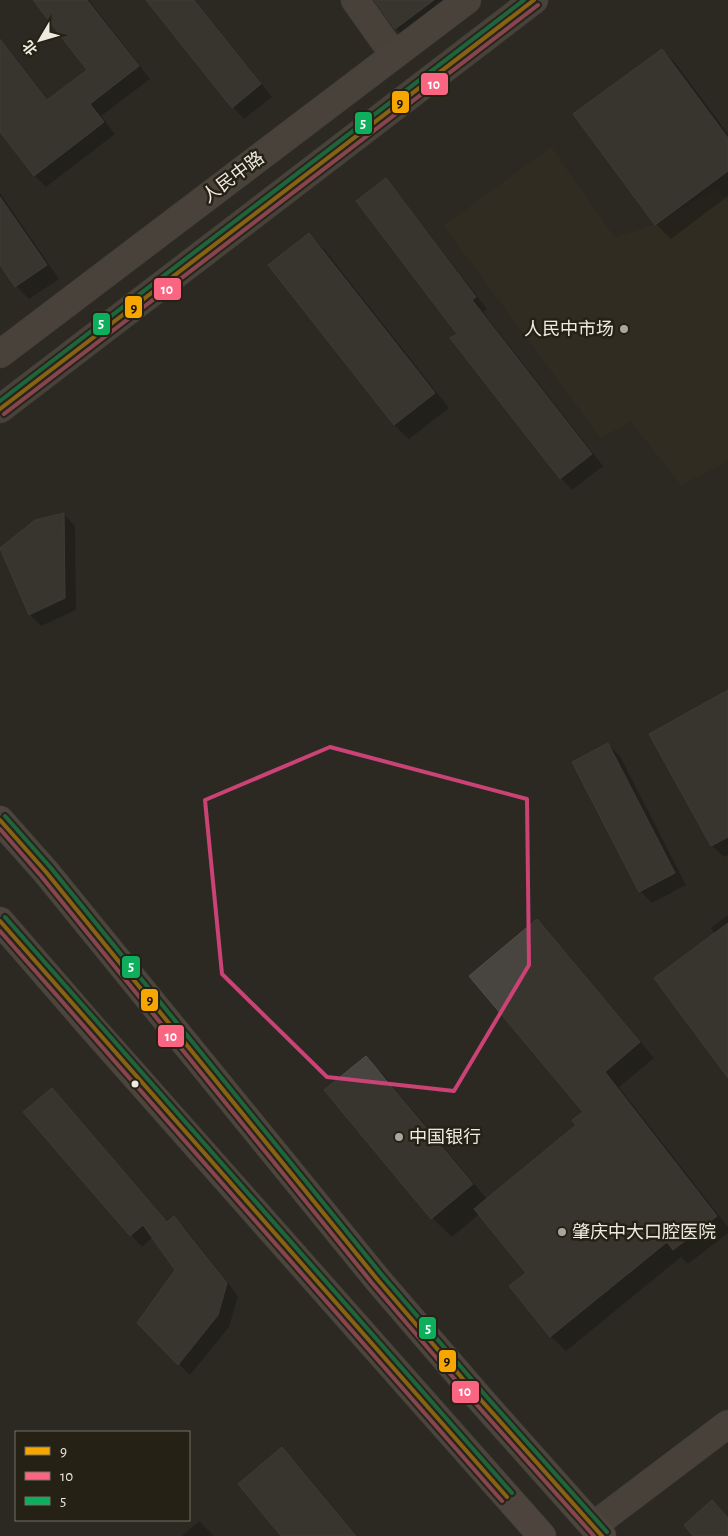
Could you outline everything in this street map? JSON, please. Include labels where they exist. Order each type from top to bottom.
[{"type":"main road","name":"人民中路","points":[[0,354],[467,0]]},
{"type":"main road","points":[[0,409],[534,0]]},
{"type":"main road","points":[[0,820],[46,872],[377,1279],[597,1531]]},
{"type":"main road","points":[[0,921],[542,1536]]},
{"type":"street","points":[[354,0],[394,55]]},
{"type":"street","points":[[597,1531],[728,1424]]},
{"type":"highlighted area","points":[[330,747],[527,799],[529,965],[454,1091],[327,1077],[222,974],[205,800]]},
{"type":"shaded area","name":"人民中市场","points":[[551,147],[615,238],[646,228],[717,189],[728,201],[728,461],[681,485],[631,421],[601,438],[444,226]]},
{"type":"building","points":[[33,0],[87,0],[139,66],[90,104],[104,122],[34,176],[0,132],[0,39],[47,100],[87,70]]},
{"type":"building","points":[[146,0],[194,0],[261,84],[232,108]]},
{"type":"building","points":[[374,0],[434,0],[395,29]]},
{"type":"building","points":[[662,49],[728,138],[728,171],[655,225],[573,114]]},
{"type":"building","points":[[386,178],[476,297],[472,300],[592,454],[560,479],[450,338],[457,334],[356,201]]},
{"type":"building","points":[[0,197],[47,265],[15,287],[0,265]]},
{"type":"building","points":[[309,233],[435,393],[394,425],[268,265]]},
{"type":"building","points":[[64,513],[65,598],[29,615],[0,548],[35,520]]},
{"type":"building","points":[[728,690],[728,837],[711,846],[649,734]]},
{"type":"building","points":[[608,743],[675,873],[639,892],[572,762]]},
{"type":"building","points":[[537,919],[640,1042],[605,1072],[717,1216],[673,1250],[667,1242],[550,1337],[509,1286],[526,1273],[474,1209],[576,1125],[572,1120],[583,1112],[469,976]]},
{"type":"building","points":[[728,923],[728,1078],[654,978]]},
{"type":"building","name":"中国银行","points":[[366,1056],[473,1184],[431,1219],[324,1090]]},
{"type":"building","points":[[52,1088],[167,1222],[174,1216],[227,1283],[218,1315],[178,1365],[137,1323],[175,1270],[143,1225],[130,1236],[23,1112]]},
{"type":"building","points":[[282,1447],[356,1536],[281,1536],[238,1484]]},
{"type":"building","points":[[712,1500],[728,1518],[728,1536],[693,1536],[684,1525]]},
{"type":"transit line","name":"5","points":[[0,401],[524,0]]},
{"type":"transit line","name":"9","points":[[0,409],[534,0]]},
{"type":"transit line","name":"10","points":[[4,414],[538,5]]},
{"type":"transit line","name":"5","points":[[5,816],[51,868],[382,1275],[607,1532]]},
{"type":"transit line","name":"9","points":[[0,820],[46,872],[377,1279],[602,1536]]},
{"type":"transit line","name":"10","points":[[0,829],[41,876],[372,1283],[476,1404],[594,1536]]},
{"type":"transit line","name":"5","points":[[5,917],[512,1493]]},
{"type":"transit line","name":"9","points":[[0,921],[507,1497]]},
{"type":"transit line","name":"10","points":[[0,931],[502,1501]]},
{"type":"place","name":"人民中市场","points":[[624,329]]},
{"type":"place","name":"中国银行","points":[[399,1137]]},
{"type":"place","name":"肇庆中大口腔医院","points":[[562,1232]]}]
